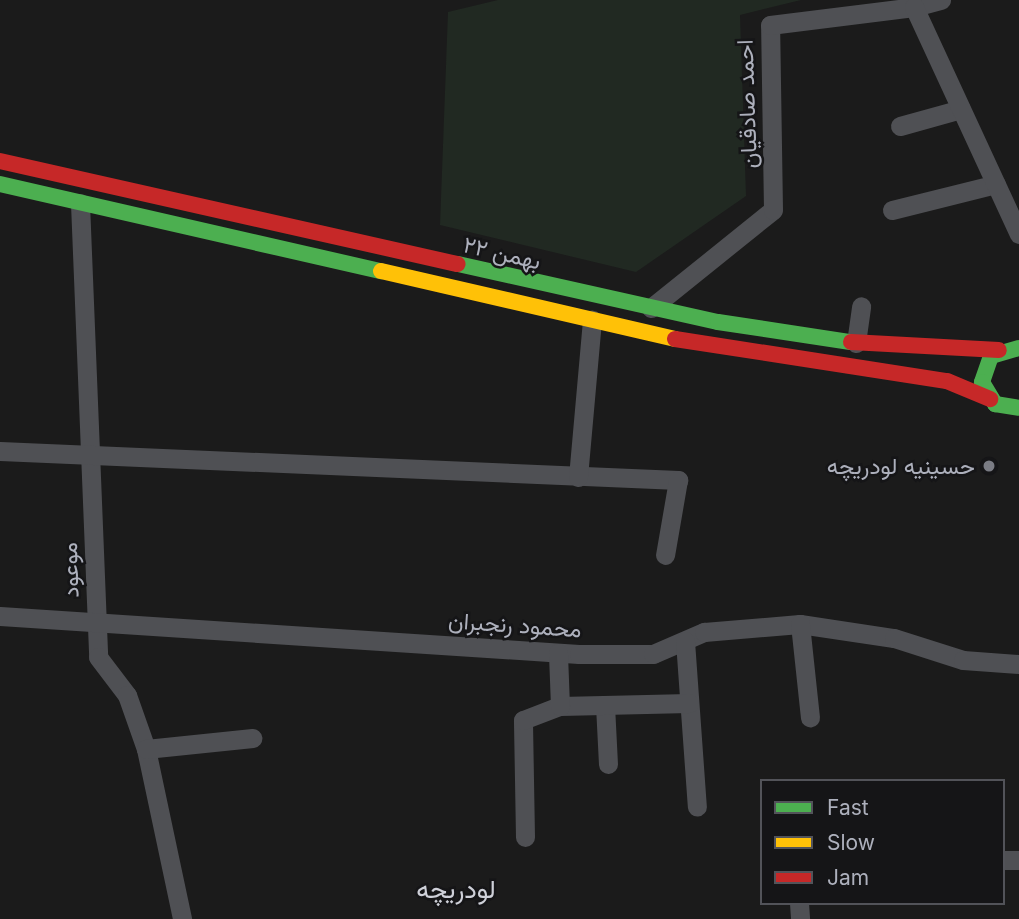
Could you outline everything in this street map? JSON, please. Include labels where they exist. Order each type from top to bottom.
[{"type":"street","points":[[941,0],[910,4],[1019,234]]},
{"type":"street","name":"احمد صادقیان","points":[[651,308],[773,210],[769,25],[910,4]]},
{"type":"street","points":[[900,126],[961,109]]},
{"type":"street","name":"۲۲ بهمن","points":[[0,161],[651,308],[856,343],[999,350],[1019,348]]},
{"type":"street","name":"۲۲ بهمن","points":[[0,184],[716,348],[947,381],[1016,411]]},
{"type":"street","points":[[892,209],[996,184]]},
{"type":"street","name":"موعود","points":[[80,203],[98,657],[127,695],[146,749],[182,919]]},
{"type":"street","points":[[856,343],[861,306]]},
{"type":"street","points":[[578,477],[592,320]]},
{"type":"street","points":[[990,399],[982,372],[999,350]]},
{"type":"street","points":[[0,451],[91,460],[678,481],[665,555]]},
{"type":"street","name":"محمود رنجبران","points":[[0,616],[97,617],[558,653],[653,654],[704,632],[800,624],[894,638],[963,660],[1019,664]]},
{"type":"street","points":[[800,624],[810,717]]},
{"type":"street","points":[[685,641],[697,807]]},
{"type":"street","points":[[558,653],[560,706]]},
{"type":"street","points":[[525,837],[523,720],[560,706],[690,703]]},
{"type":"street","points":[[606,705],[608,764]]},
{"type":"street","points":[[146,749],[252,738]]},
{"type":"shaded area","points":[[498,0],[801,0],[740,15],[746,196],[636,272],[440,225],[448,12]]},
{"type":"traffic: fast","points":[[0,184],[381,271]]},
{"type":"traffic: fast","points":[[458,264],[718,322],[851,342]]},
{"type":"traffic: fast","points":[[1019,348],[991,356],[982,382],[995,404],[1019,408]]},
{"type":"traffic: slow","points":[[381,271],[675,339]]},
{"type":"traffic: jam","points":[[0,161],[458,264]]},
{"type":"traffic: jam","points":[[675,339],[947,381],[990,399]]},
{"type":"traffic: jam","points":[[851,342],[999,350]]},
{"type":"place","name":"حسینیه لودریچه","points":[[989,466]]},
{"type":"district","name":"لودریچه","points":[[456,889]]}]
